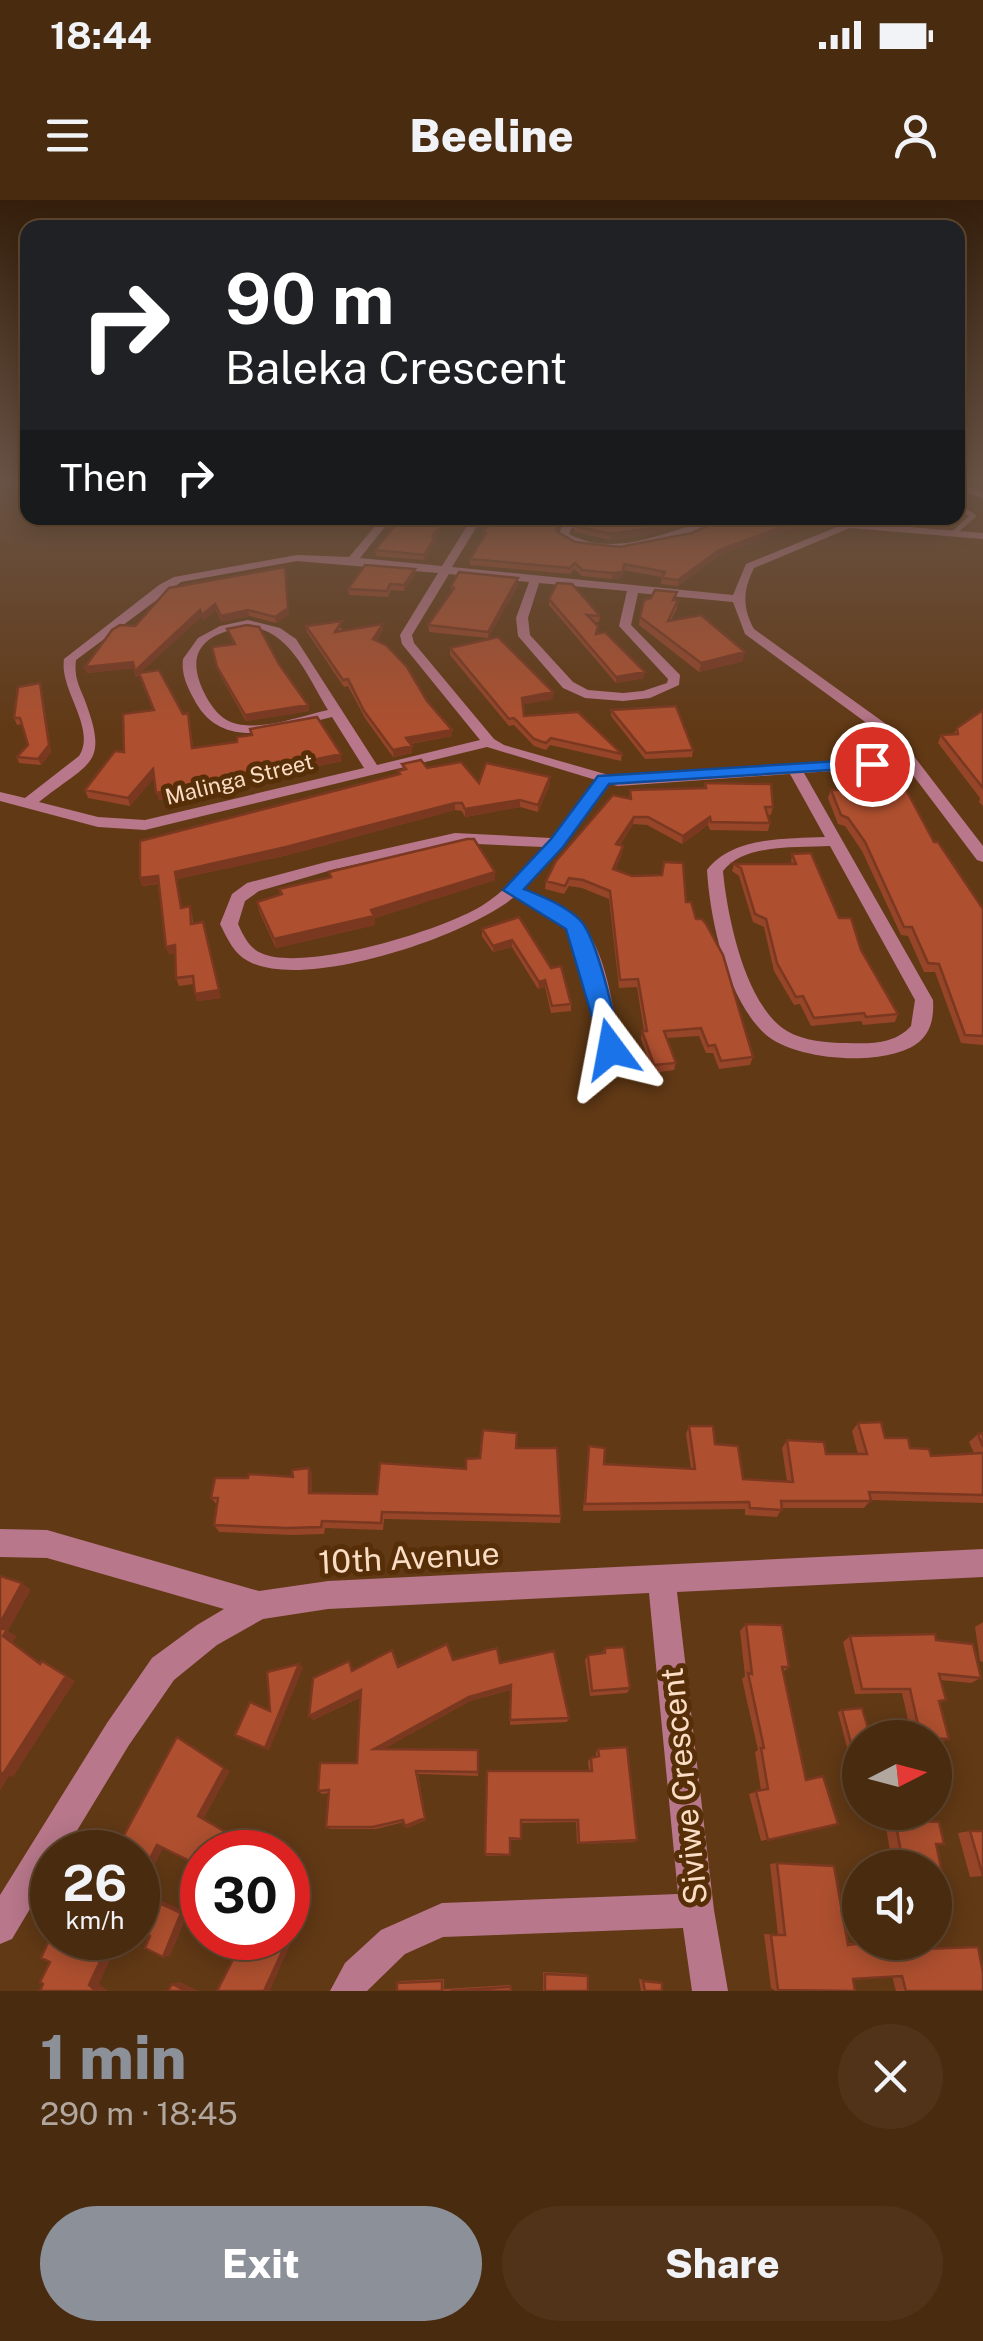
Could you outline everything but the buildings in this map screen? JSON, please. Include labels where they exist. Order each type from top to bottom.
[{"type":"street","points":[[28,803],[84,759],[91,748],[90,732],[68,674],[70,659],[162,587],[187,577],[270,563]]},
{"type":"street","points":[[368,563],[736,599]]},
{"type":"street","points":[[447,563],[409,627],[408,644],[489,742],[514,754],[604,780],[911,761]]},
{"type":"street","points":[[757,563],[750,566],[736,599],[749,631],[888,732],[983,858]]},
{"type":"street","points":[[535,580],[522,618],[524,636],[568,685],[598,696],[646,695],[673,685],[675,678],[625,626],[633,589]]},
{"type":"street","points":[[335,712],[253,728],[232,728],[216,720],[205,707],[190,677],[189,662],[194,650],[223,628],[257,624],[268,627],[292,642],[372,770]]},
{"type":"street","name":"Malinga Street","points":[[0,796],[98,822],[145,825],[489,742]]},
{"type":"street","points":[[796,770],[924,1000],[925,1016],[918,1032],[906,1042],[838,1050],[783,1037],[770,1029],[752,999],[722,924],[715,870],[726,857],[747,849],[834,841]]},
{"type":"street","points":[[557,843],[455,838],[332,865],[253,887],[238,898],[230,924],[245,952],[279,966],[310,965],[466,922],[512,890],[557,843],[604,780]]},
{"type":"street","points":[[512,890],[550,908],[574,926],[598,992],[611,1049]]},
{"type":"street","points":[[0,1544],[47,1544],[259,1605]]},
{"type":"street","name":"10th Avenue","points":[[0,1927],[118,1734],[163,1669],[207,1634],[259,1605],[328,1595],[983,1564]]},
{"type":"street","name":"Siviwe Crescent","points":[[662,1580],[697,1910],[710,1991]]},
{"type":"street","points":[[348,1991],[358,1975],[393,1942],[442,1920],[697,1910]]},
{"type":"route","points":[[611,1049],[578,932],[561,914],[512,890],[557,843],[604,780],[872,764]]}]
